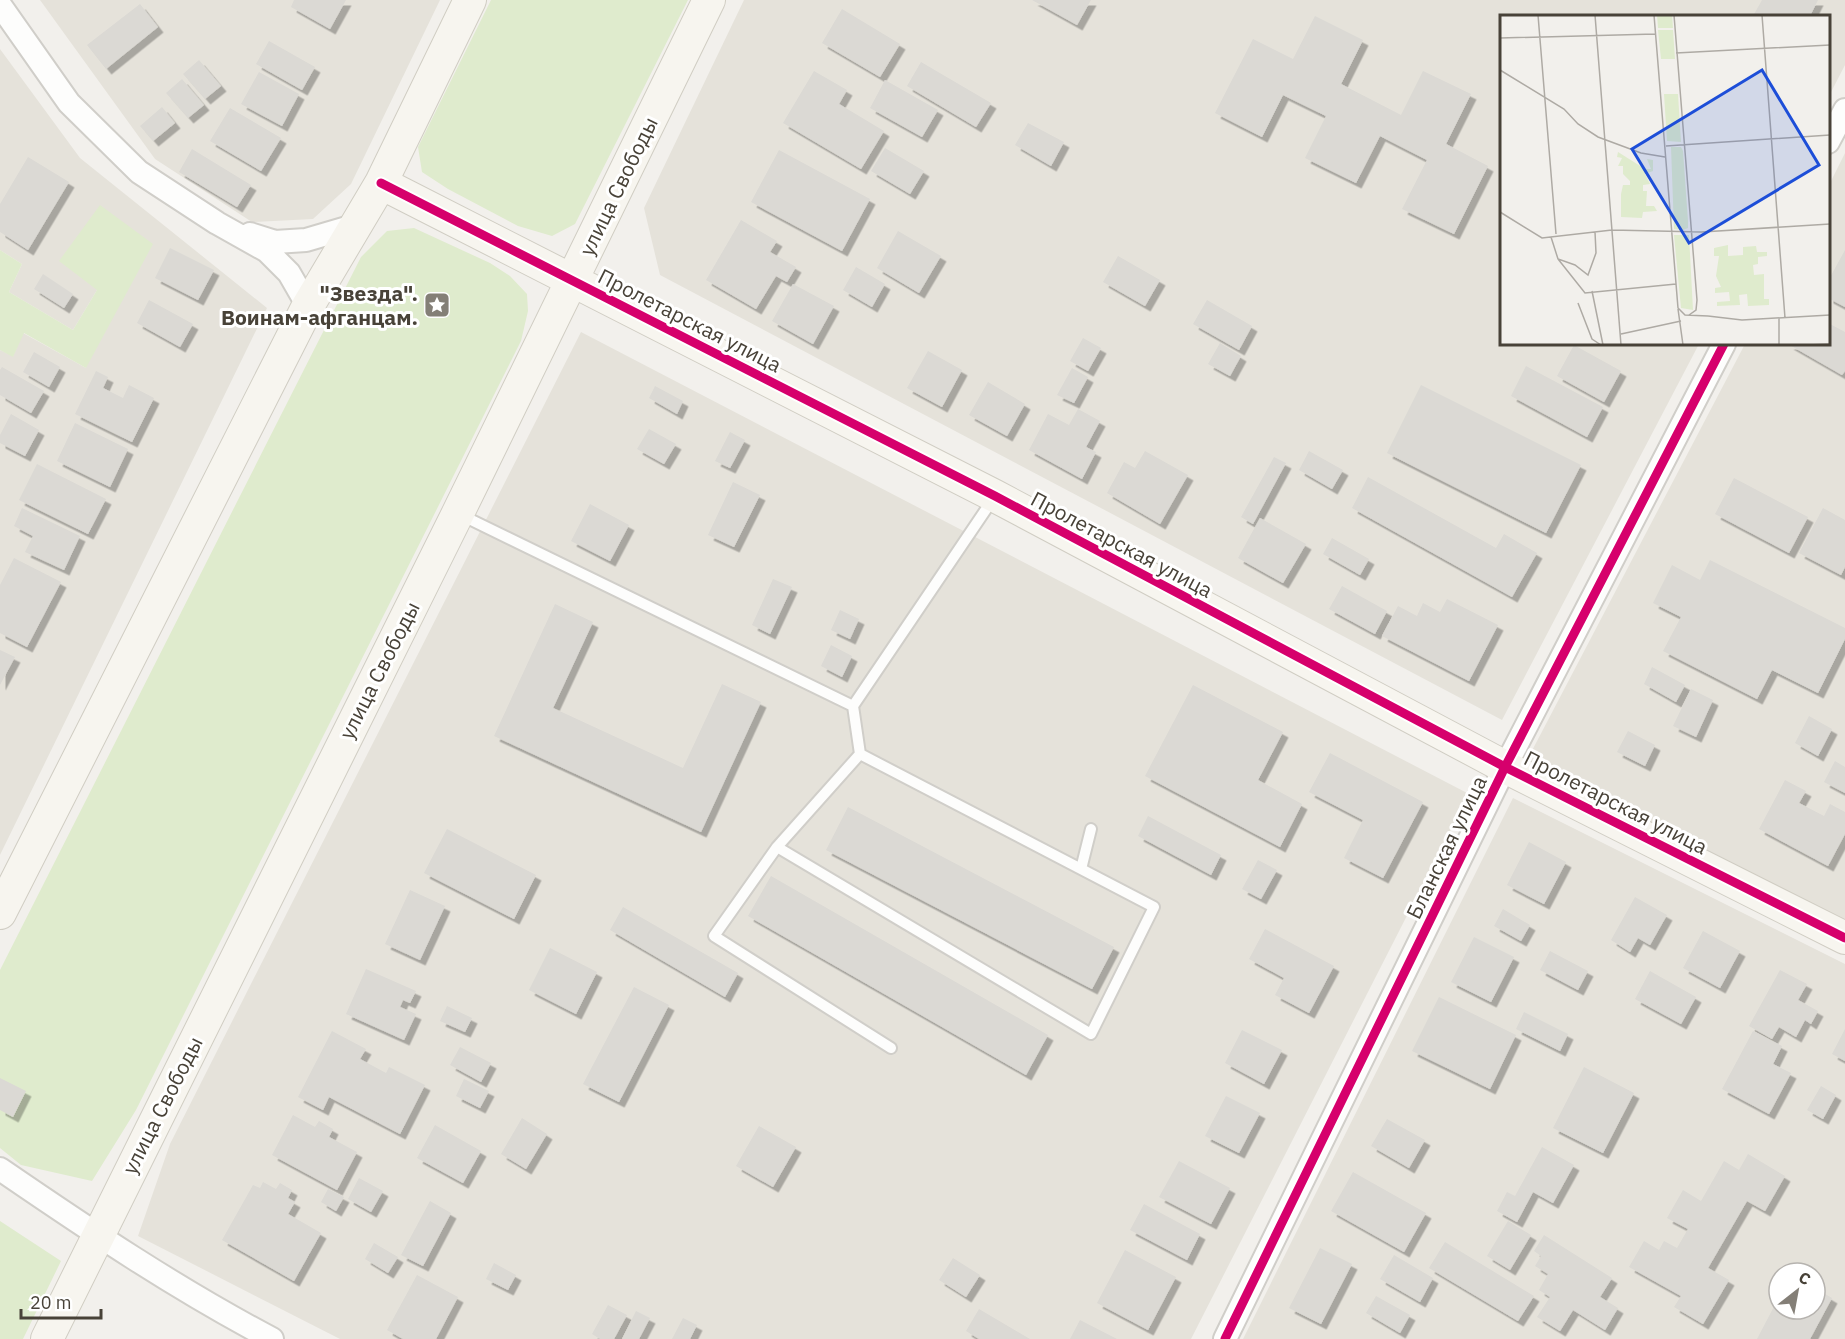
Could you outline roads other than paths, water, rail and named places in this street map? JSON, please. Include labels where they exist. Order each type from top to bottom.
[{"type":"main road","points":[[0,913],[308,306],[381,183],[470,0]]},
{"type":"main road","name":"улица Свободы","points":[[47,1339],[458,513],[709,0]]},
{"type":"main road","name":"Пролетарская улица","points":[[381,183],[995,496],[1505,767],[1845,938]]},
{"type":"street","points":[[0,5],[69,103],[140,172],[217,224],[267,251],[289,273],[308,306]]},
{"type":"street","points":[[1830,138],[1845,110]]},
{"type":"street","points":[[217,224],[275,242],[306,240],[357,225]]},
{"type":"street","name":"Бланская улица","points":[[1225,1339],[1505,767],[1723,345]]},
{"type":"street","points":[[0,1169],[97,1235],[211,1307],[272,1339]]},
{"type":"lane","points":[[860,754],[852,706],[995,496]]},
{"type":"lane","points":[[458,513],[852,706]]},
{"type":"lane","points":[[860,754],[777,847],[714,936],[891,1048]]},
{"type":"lane","points":[[777,847],[1091,1034],[1154,907],[860,754]]},
{"type":"lane","points":[[1081,869],[1091,829]]},
{"type":"place","name":"\"Звезда\". Воинам-афганцам.","points":[[437,305]]}]
